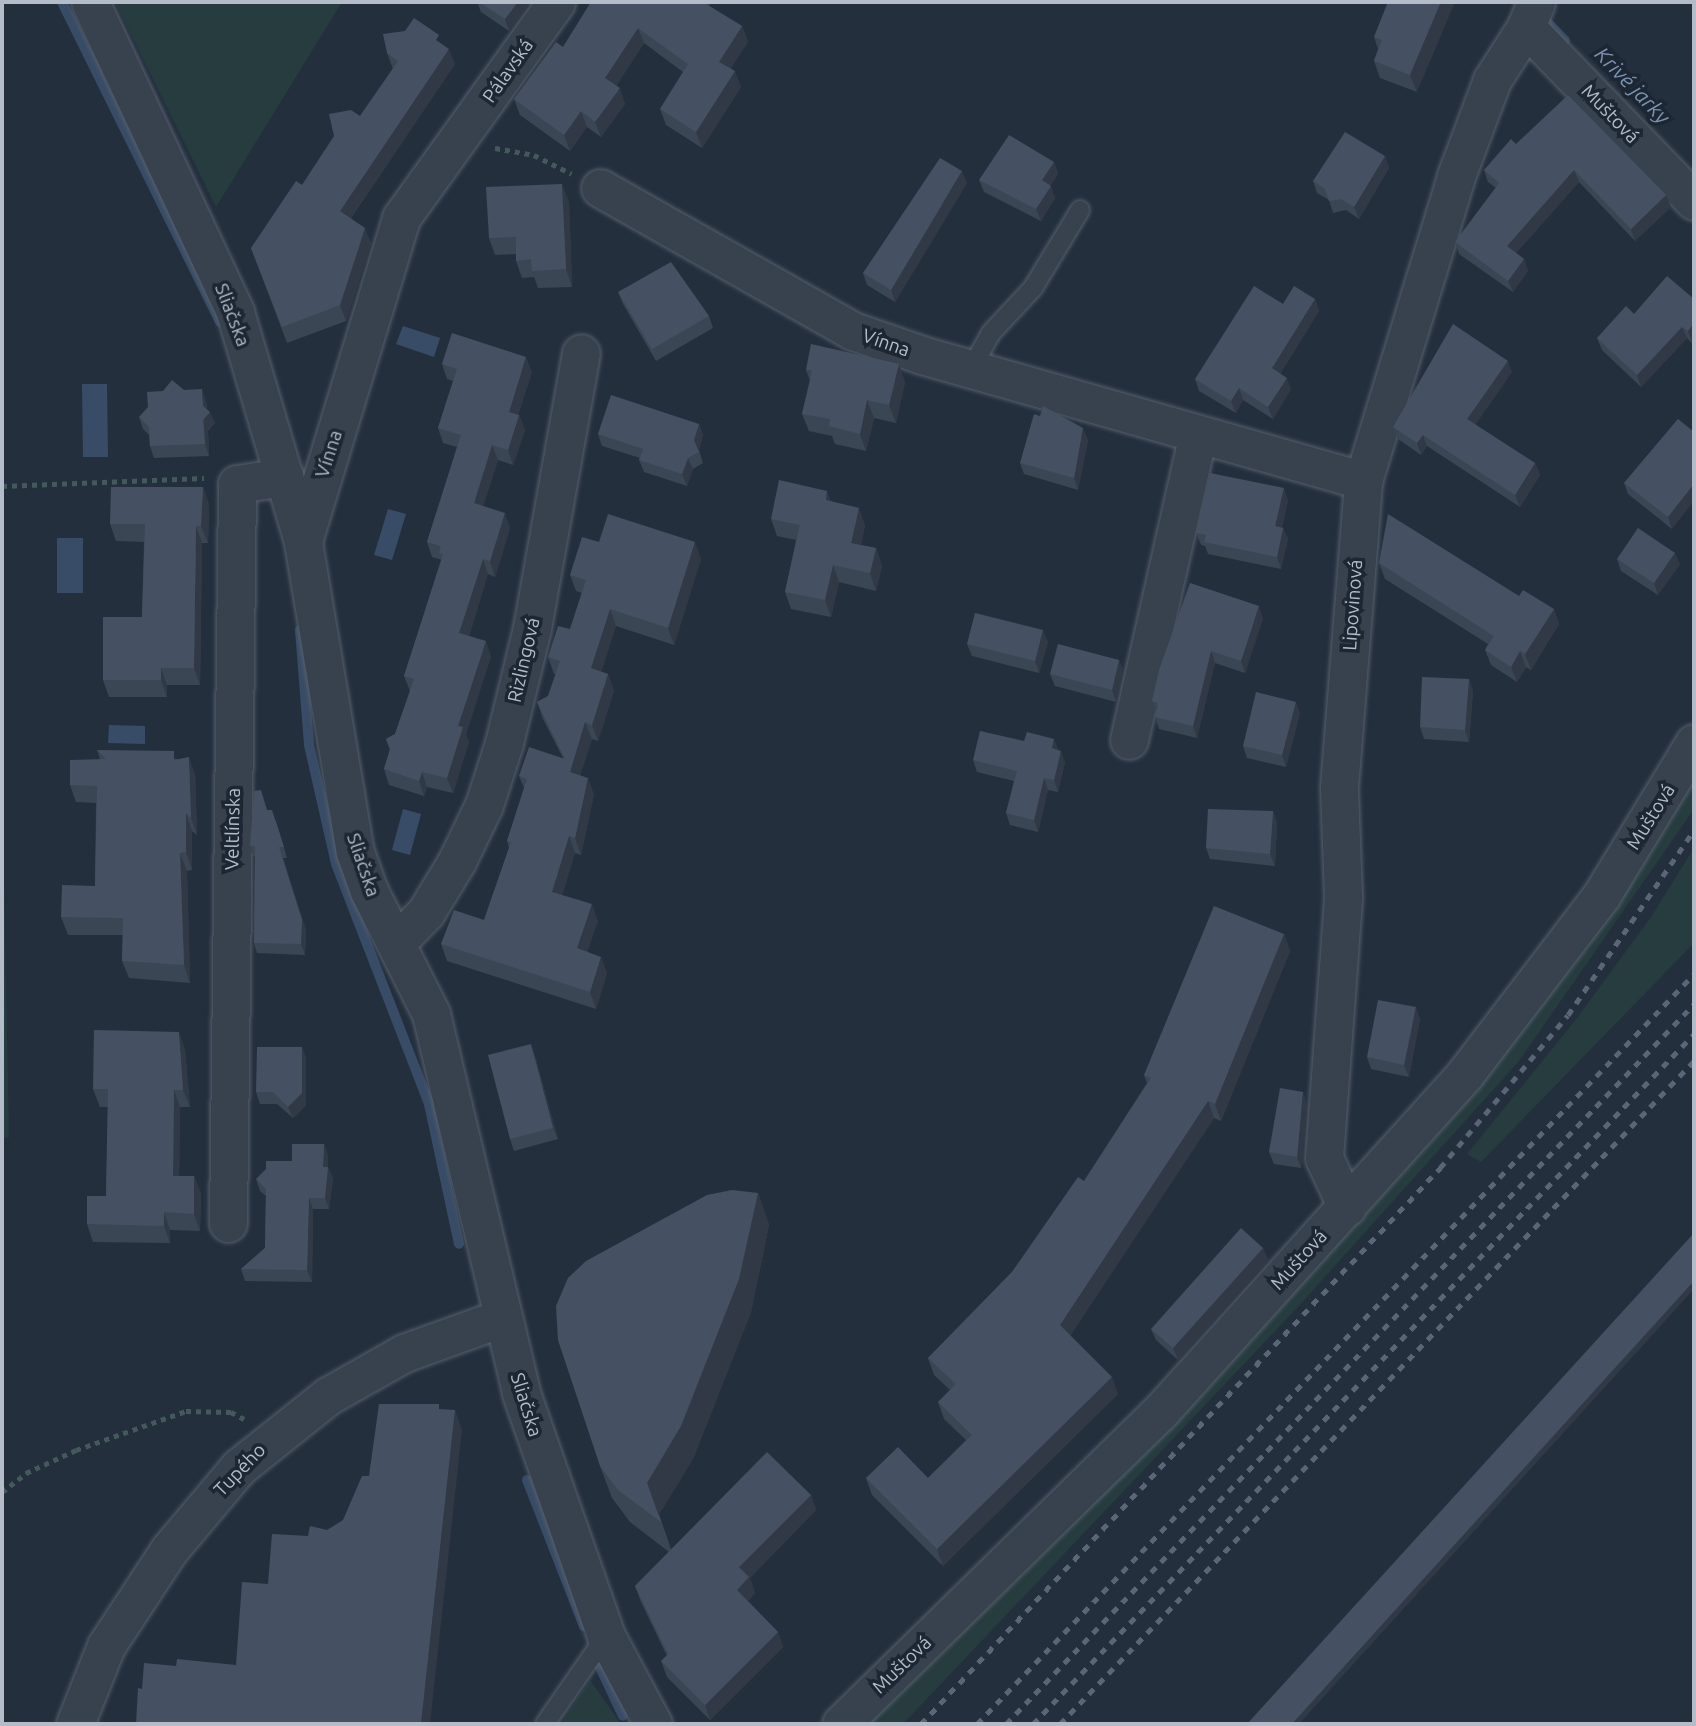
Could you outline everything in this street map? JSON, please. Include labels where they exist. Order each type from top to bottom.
[{"type":"street","name":"Sliačska","points":[[90,2],[234,312],[303,542],[355,852],[369,891],[398,941],[431,1014],[452,1090],[472,1202],[501,1318],[546,1472],[606,1636],[653,1724]]},
{"type":"street","name":"Pálavská","points":[[459,141],[556,2]]},
{"type":"street","name":"Muštová","points":[[1531,14],[1694,201]]},
{"type":"street","name":"Lipovinová","points":[[1347,1208],[1324,1158],[1343,897],[1339,788],[1363,481],[1455,176],[1492,80],[1531,14]]},
{"type":"street","name":"Vínna","points":[[303,542],[401,218],[459,141]]},
{"type":"street","name":"Vínna","points":[[600,188],[853,331],[971,369],[1363,481]]},
{"type":"street","name":"Rizlingová","points":[[398,941],[426,912],[457,860],[484,805],[504,743],[532,628],[581,353]]},
{"type":"street","points":[[1129,740],[1198,435]]},
{"type":"street","points":[[237,484],[284,477]]},
{"type":"street","name":"Veltlínska","points":[[228,1223],[237,484]]},
{"type":"street","name":"Muštová","points":[[841,1724],[1159,1413],[1347,1208],[1465,1074],[1555,961],[1654,814],[1694,744]]},
{"type":"street","name":"Tupého","points":[[75,1724],[106,1646],[169,1550],[239,1467],[328,1396],[404,1353],[501,1318]]},
{"type":"lane","points":[[971,369],[991,333],[1033,288],[1080,210]]},
{"type":"lane","points":[[545,1724],[606,1636]]},
{"type":"path","points":[[459,141],[534,155],[600,188]]},
{"type":"path","points":[[2,486],[205,478],[237,484]]},
{"type":"path","points":[[2,1492],[26,1473],[76,1450],[186,1411],[231,1412],[254,1419]]},
{"type":"green space","points":[[115,2],[342,2],[216,207]]},
{"type":"green space","points":[[1694,760],[1694,809],[1519,1061],[1296,1309],[903,1724],[859,1724],[1169,1420]]},
{"type":"green space","points":[[2,778],[9,1137],[2,1139]]},
{"type":"green space","points":[[1694,848],[1694,943],[1481,1162],[1467,1154],[1574,1022],[1651,917]]},
{"type":"green space","points":[[590,1680],[621,1724],[561,1724]]},
{"type":"water","points":[[403,326],[440,338],[434,357],[396,344]]},
{"type":"water","points":[[82,384],[107,384],[108,457],[83,457]]},
{"type":"water","points":[[388,509],[406,514],[392,560],[374,555]]},
{"type":"water","points":[[57,538],[83,538],[83,593],[57,593]]},
{"type":"water","points":[[109,725],[145,726],[145,744],[108,743]]},
{"type":"water","points":[[403,809],[421,814],[410,855],[392,850]]},
{"type":"building","points":[[479,2],[518,2],[505,19]]},
{"type":"building","points":[[591,2],[703,2],[742,26],[719,62],[735,71],[696,132],[660,109],[688,64],[638,28],[605,78],[620,88],[595,122],[581,111],[564,135],[514,99],[556,42],[563,47]]},
{"type":"building","points":[[1388,2],[1441,2],[1410,75],[1374,61],[1382,40],[1374,37]]},
{"type":"building","points":[[414,18],[439,35],[436,40],[449,49],[340,211],[365,228],[340,305],[282,327],[251,248],[296,181],[302,185],[334,136],[329,114],[351,110],[360,116],[398,61],[387,53],[383,34],[405,31]]},
{"type":"building","points":[[1568,95],[1666,195],[1631,229],[1574,170],[1507,246],[1524,259],[1508,281],[1455,242],[1499,183],[1484,170],[1511,139],[1516,144]]},
{"type":"building","points":[[1345,132],[1385,156],[1354,207],[1341,199],[1329,201],[1325,189],[1313,181]]},
{"type":"building","points":[[1009,135],[1054,162],[1042,180],[1051,186],[1036,209],[979,180]]},
{"type":"building","points":[[940,158],[962,171],[891,290],[863,273]]},
{"type":"building","points":[[562,184],[566,269],[532,271],[531,259],[516,261],[516,237],[489,238],[486,187]]},
{"type":"building","points":[[671,262],[709,316],[652,349],[618,292]]},
{"type":"building","points":[[1667,276],[1694,299],[1694,323],[1688,331],[1682,327],[1637,375],[1597,338],[1626,306],[1634,314]]},
{"type":"building","points":[[1254,286],[1283,304],[1294,286],[1315,299],[1272,368],[1287,378],[1268,407],[1239,388],[1231,401],[1195,379]]},
{"type":"building","points":[[1453,324],[1508,361],[1467,419],[1535,463],[1515,495],[1423,435],[1417,443],[1393,427]]},
{"type":"building","points":[[452,333],[526,357],[509,412],[519,415],[508,450],[492,445],[474,503],[505,513],[490,561],[483,559],[459,633],[486,641],[458,726],[463,727],[447,778],[422,772],[419,781],[384,769],[390,749],[386,739],[395,734],[414,679],[404,676],[443,554],[439,553],[441,546],[427,542],[461,435],[438,428],[457,369],[442,364]]},
{"type":"building","points":[[811,344],[899,364],[889,405],[867,400],[860,434],[829,426],[830,419],[802,414],[812,371],[806,370]]},
{"type":"building","points":[[172,380],[184,390],[202,389],[203,406],[210,412],[203,420],[205,444],[150,446],[149,427],[139,417],[148,407],[147,392],[163,391]]},
{"type":"building","points":[[611,395],[699,424],[694,440],[699,452],[688,458],[682,474],[639,460],[643,449],[598,434]]},
{"type":"building","points":[[1043,406],[1083,428],[1074,478],[1020,463],[1034,414],[1040,416]]},
{"type":"building","points":[[1678,419],[1694,432],[1694,484],[1668,517],[1624,483]]},
{"type":"building","points":[[1210,473],[1284,488],[1275,526],[1283,528],[1277,557],[1204,542],[1206,535],[1196,533]]},
{"type":"building","points":[[779,480],[827,491],[826,500],[859,508],[851,543],[876,548],[870,573],[833,565],[825,600],[785,592],[800,525],[771,519]]},
{"type":"building","points":[[111,487],[203,487],[201,526],[196,526],[194,668],[161,668],[161,680],[103,680],[103,617],[142,617],[145,524],[110,524]]},
{"type":"building","points":[[608,514],[695,542],[668,628],[610,609],[591,668],[608,674],[592,725],[585,722],[570,772],[588,778],[575,838],[569,836],[552,892],[592,904],[577,948],[601,957],[590,992],[441,944],[454,910],[484,920],[511,842],[507,841],[527,779],[519,776],[529,747],[565,759],[537,702],[548,696],[560,661],[548,657],[558,626],[570,629],[586,580],[570,575],[582,537],[599,542]]},
{"type":"building","points":[[1388,514],[1519,596],[1523,590],[1554,609],[1525,654],[1520,651],[1511,667],[1485,650],[1494,636],[1379,563]]},
{"type":"building","points":[[1638,528],[1675,553],[1654,583],[1617,559]]},
{"type":"building","points":[[1190,583],[1259,606],[1241,661],[1211,651],[1193,726],[1155,717],[1158,703],[1152,701],[1159,670]]},
{"type":"building","points":[[975,613],[1043,630],[1035,661],[967,644]]},
{"type":"building","points":[[1058,644],[1119,660],[1112,690],[1050,674]]},
{"type":"building","points":[[1422,677],[1469,679],[1465,730],[1420,727]]},
{"type":"building","points":[[1256,692],[1296,702],[1282,755],[1243,746]]},
{"type":"building","points":[[980,731],[1024,741],[1027,732],[1054,739],[1052,748],[1061,751],[1054,780],[1044,778],[1034,820],[1006,813],[1017,771],[973,760]]},
{"type":"building","points":[[97,750],[174,751],[174,760],[189,757],[191,818],[186,813],[186,852],[180,853],[184,965],[122,961],[123,918],[61,917],[62,885],[95,886],[97,786],[70,785],[70,760],[106,759]]},
{"type":"building","points":[[261,790],[267,810],[272,810],[284,847],[279,847],[302,920],[301,944],[254,943],[255,846],[250,846],[254,791]]},
{"type":"building","points":[[1208,809],[1273,811],[1270,854],[1206,848]]},
{"type":"building","points":[[1214,906],[1284,934],[1215,1104],[1208,1101],[1060,1325],[1112,1377],[937,1549],[866,1478],[898,1447],[928,1478],[972,1435],[938,1402],[956,1384],[928,1358],[1012,1272],[1078,1177],[1084,1181],[1151,1078],[1144,1075]]},
{"type":"building","points":[[1378,1000],[1416,1007],[1404,1065],[1367,1057]]},
{"type":"building","points":[[94,1030],[179,1032],[183,1090],[174,1090],[173,1176],[194,1176],[194,1214],[164,1212],[164,1226],[87,1224],[87,1196],[106,1196],[108,1089],[93,1089]]},
{"type":"building","points":[[531,1044],[553,1128],[510,1139],[488,1055]]},
{"type":"building","points":[[257,1047],[302,1047],[302,1093],[288,1107],[273,1092],[256,1092]]},
{"type":"building","points":[[1280,1088],[1303,1092],[1297,1157],[1269,1152]]},
{"type":"building","points":[[292,1144],[324,1144],[323,1167],[328,1167],[325,1198],[309,1198],[307,1270],[241,1269],[265,1248],[266,1189],[256,1179],[266,1169],[266,1161],[292,1161]]},
{"type":"building","points":[[732,1190],[758,1193],[739,1279],[681,1426],[647,1483],[661,1522],[618,1490],[600,1466],[558,1340],[556,1306],[568,1278],[586,1261],[707,1195]]},
{"type":"building","points":[[1241,1228],[1263,1248],[1173,1348],[1151,1329]]},
{"type":"building","points":[[1694,1233],[1694,1281],[1292,1724],[1247,1724]]},
{"type":"building","points":[[379,1404],[439,1404],[439,1409],[455,1410],[421,1724],[136,1724],[138,1688],[142,1689],[144,1663],[176,1666],[177,1659],[236,1665],[242,1582],[268,1584],[272,1534],[308,1536],[310,1526],[327,1530],[343,1520],[362,1476],[369,1476]]},
{"type":"building","points":[[767,1452],[811,1495],[739,1567],[749,1577],[737,1590],[778,1632],[705,1705],[661,1661],[668,1654],[635,1586]]},
{"type":"waterway","points":[[62,2],[220,322]]},
{"type":"waterway","name":"Krivé jarky","points":[[1544,19],[1565,41]]},
{"type":"waterway","points":[[300,630],[309,745],[336,864],[429,1104],[459,1244]]},
{"type":"waterway","points":[[527,1480],[584,1626]]},
{"type":"waterway","points":[[599,1665],[623,1716]]},
{"type":"railway","points":[[921,1724],[1440,1168],[1568,1015],[1694,830]]},
{"type":"railway","points":[[977,1724],[1694,974]]},
{"type":"railway","points":[[1006,1724],[1694,1004]]},
{"type":"railway","points":[[1033,1724],[1694,1034]]},
{"type":"railway","points":[[1060,1724],[1694,1061]]}]
